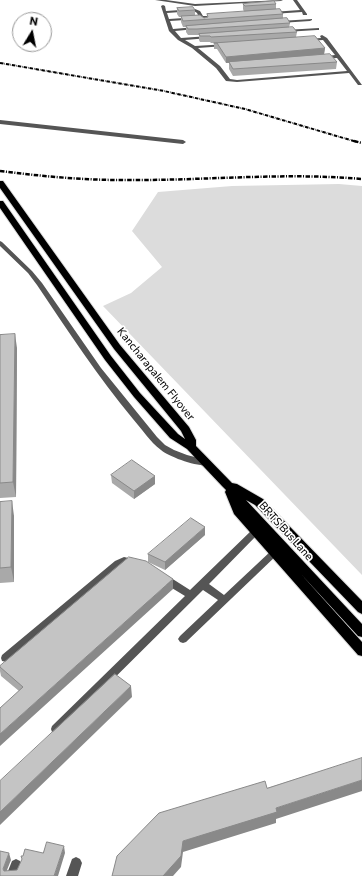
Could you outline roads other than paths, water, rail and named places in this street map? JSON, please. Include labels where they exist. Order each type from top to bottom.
[{"type":"main road","name":"Kancharapalem Flyover","points":[[0,183],[117,347],[179,421],[189,435],[191,447]]},
{"type":"main road","points":[[0,203],[115,368],[165,427],[174,436],[191,447]]},
{"type":"main road","name":"BRTS Bus Lane","points":[[191,447],[226,483],[262,525],[362,632]]},
{"type":"main road","points":[[226,483],[238,511],[362,651]]},
{"type":"main road","points":[[226,483],[259,502],[362,609]]},
{"type":"street","points":[[157,0],[195,5],[281,0]]},
{"type":"street","points":[[168,0],[197,2],[235,0]]},
{"type":"street","points":[[295,0],[360,84]]},
{"type":"street","points":[[180,39],[211,37],[199,12],[195,10],[164,9],[171,30],[180,39],[194,47],[218,67],[226,78],[237,81],[350,72]]},
{"type":"street","points":[[264,14],[303,11]]},
{"type":"street","points":[[168,20],[217,17]]},
{"type":"street","points":[[273,23],[310,20]]},
{"type":"street","points":[[171,30],[199,28]]},
{"type":"street","points":[[279,32],[317,29]]},
{"type":"street","points":[[302,40],[324,39]]},
{"type":"street","points":[[194,47],[232,44]]},
{"type":"street","points":[[315,58],[338,56]]},
{"type":"street","points":[[218,67],[225,66]]},
{"type":"street","points":[[0,122],[183,142]]},
{"type":"street","points":[[0,243],[30,272],[40,284],[98,370],[125,405],[155,439],[166,449],[176,455],[207,463]]},
{"type":"street","points":[[48,737],[256,531]]},
{"type":"street","points":[[183,639],[223,599],[275,552]]},
{"type":"street","points":[[6,658],[118,564],[132,561],[143,565]]},
{"type":"street","points":[[160,575],[190,596]]},
{"type":"street","points":[[202,584],[223,599]]},
{"type":"street","points":[[72,876],[76,864]]},
{"type":"railway","points":[[0,63],[164,91],[245,109],[357,142]]},
{"type":"railway","points":[[354,141],[362,143]]},
{"type":"railway","points":[[0,171],[30,175],[106,180],[302,176],[362,179]]}]
